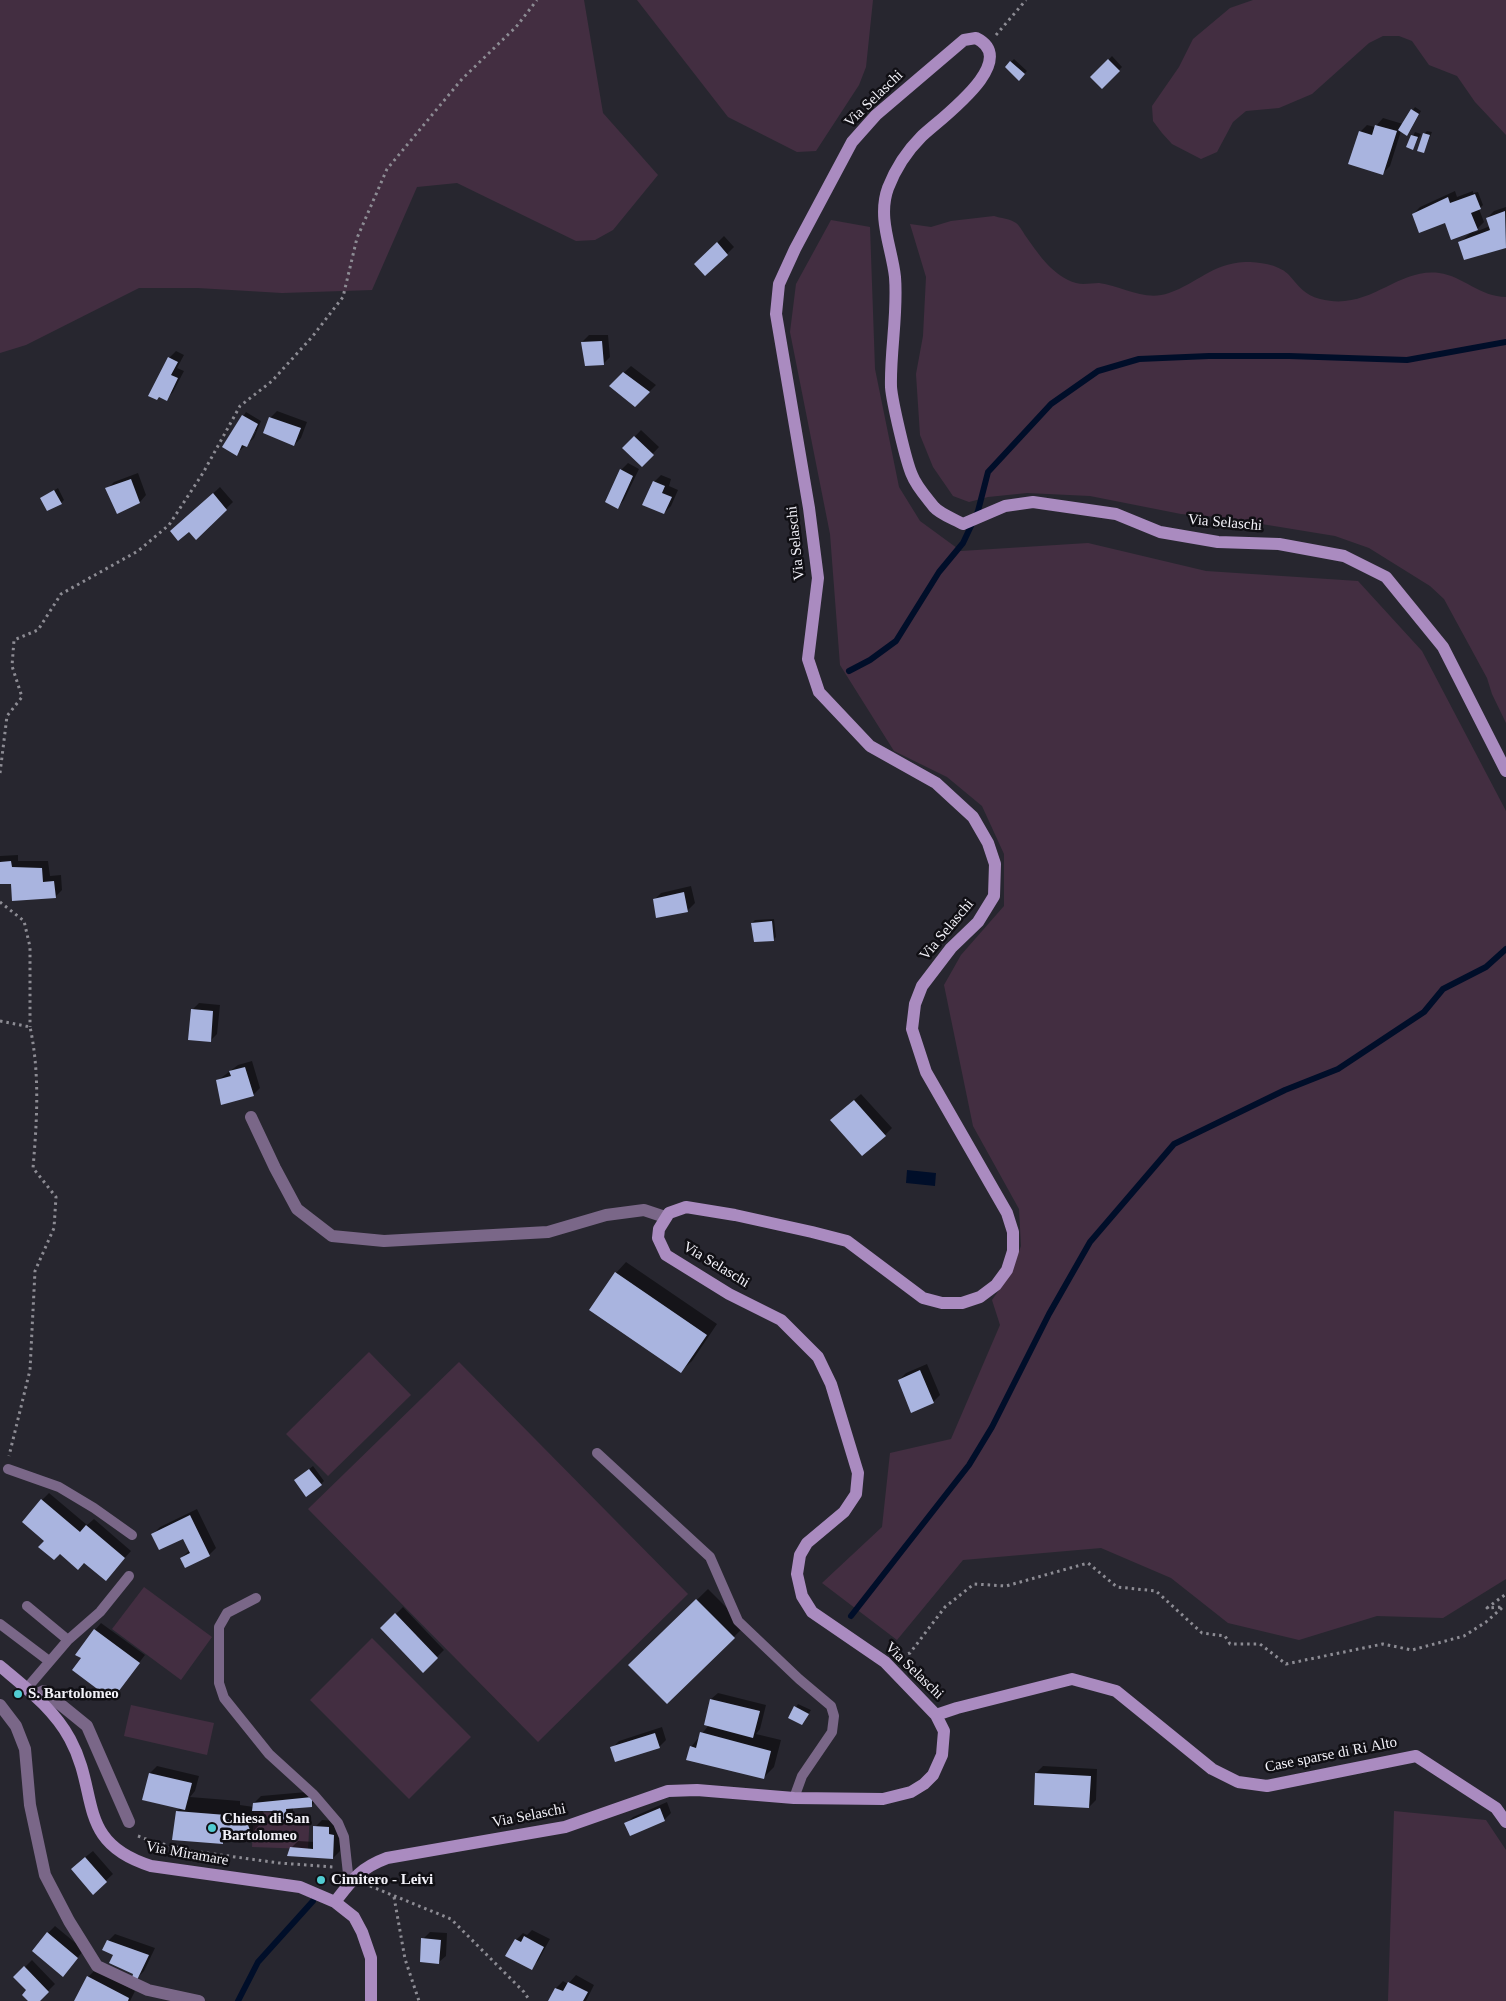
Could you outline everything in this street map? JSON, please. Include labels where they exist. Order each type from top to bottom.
[{"type":"street","name":"Via Selaschi","points":[[335,1902],[351,1880],[371,1864],[387,1858],[565,1827],[668,1791],[697,1790],[794,1798],[882,1799],[917,1788],[934,1775],[942,1755],[944,1731],[936,1715],[885,1662],[812,1612],[802,1596],[797,1574],[800,1555],[807,1543],[844,1512],[856,1494],[858,1473],[831,1384],[818,1357],[781,1320],[729,1294],[666,1254],[658,1238],[659,1229],[665,1217],[677,1209],[686,1207],[735,1215],[846,1241],[923,1298],[942,1303],[962,1303],[980,1297],[996,1286],[1007,1270],[1013,1252],[1013,1232],[1007,1214],[926,1072],[912,1029],[915,1004],[922,986],[951,948],[978,922],[994,896],[995,864],[988,842],[973,817],[936,783],[870,746],[819,692],[808,659],[818,578],[809,508],[776,314],[779,284],[852,142],[876,116],[964,40],[976,38],[986,45],[989,56],[983,76],[972,92],[920,138],[899,165],[888,190],[884,222],[895,276],[896,301],[891,389],[912,476],[935,508],[963,524],[1006,506],[1033,502],[1116,514],[1160,532],[1218,542],[1279,544],[1344,556],[1386,577],[1443,647],[1506,771]]},
{"type":"street","points":[[251,1117],[274,1168],[298,1209],[332,1236],[384,1241],[548,1232],[606,1215],[644,1210],[665,1217]]},
{"type":"street","name":"Via Miramare","points":[[0,1666],[31,1692],[59,1720],[72,1742],[93,1816],[110,1846],[131,1859],[151,1866],[300,1887],[335,1902],[354,1917],[362,1932],[371,1958],[371,2001]]},
{"type":"street","name":"Case sparse di Ri Alto","points":[[936,1715],[1072,1679],[1116,1691],[1212,1768],[1238,1782],[1267,1786],[1416,1756],[1496,1808],[1506,1822]]},
{"type":"street","points":[[31,1692],[44,1691],[87,1726],[129,1822]]},
{"type":"street","points":[[0,1705],[16,1726],[24,1749],[30,1805],[45,1874],[69,1921],[97,1966],[148,1990],[198,2001]]},
{"type":"lane","points":[[596,1453],[710,1558],[738,1621],[799,1679],[831,1706],[834,1716],[832,1732],[802,1776],[794,1798]]},
{"type":"lane","points":[[8,1465],[59,1487],[94,1508],[132,1535]]},
{"type":"lane","points":[[31,1692],[49,1662],[68,1640],[100,1612],[129,1576]]},
{"type":"lane","points":[[256,1598],[227,1613],[219,1627],[220,1683],[224,1698],[269,1754],[314,1795],[338,1823],[344,1837],[351,1880]]},
{"type":"lane","points":[[27,1606],[68,1640]]},
{"type":"lane","points":[[0,1624],[49,1662]]},
{"type":"path","points":[[0,773],[7,716],[22,697],[12,666],[14,640],[38,630],[60,594],[138,551],[169,525],[203,473],[240,406],[272,381],[312,337],[343,297],[357,238],[387,169],[462,79],[516,27],[537,0]]},
{"type":"path","points":[[986,45],[1026,0]]},
{"type":"path","points":[[0,902],[24,921],[30,947],[30,1027],[36,1055],[36,1125],[32,1168],[56,1197],[54,1228],[35,1271],[30,1370],[8,1465]]},
{"type":"path","points":[[0,1021],[30,1027]]},
{"type":"path","points":[[885,1662],[910,1653],[945,1607],[974,1584],[1006,1586],[1088,1562],[1117,1587],[1156,1592],[1202,1632],[1225,1636],[1230,1644],[1260,1644],[1286,1664],[1383,1644],[1412,1650],[1464,1636],[1486,1622],[1503,1607],[1487,1608],[1506,1594]]},
{"type":"path","points":[[129,1822],[138,1836],[192,1851],[279,1863],[329,1866],[351,1880],[451,1919],[524,1992],[530,2001]]},
{"type":"path","points":[[393,1897],[405,1959],[419,2001]]},
{"type":"shaded area","points":[[0,0],[584,0],[603,113],[658,175],[613,230],[595,240],[576,241],[457,183],[417,187],[372,290],[282,293],[198,288],[139,288],[26,345],[0,353]]},
{"type":"shaded area","points":[[637,0],[873,0],[866,67],[859,85],[816,151],[797,152],[728,117]]},
{"type":"shaded area","points":[[1253,0],[1506,0],[1506,135],[1475,102],[1457,76],[1429,65],[1412,41],[1399,36],[1383,36],[1369,43],[1312,94],[1279,108],[1246,111],[1233,122],[1217,152],[1201,159],[1172,144],[1153,121],[1152,106],[1179,67],[1193,39],[1230,8]]},
{"type":"shaded area","points":[[994,216],[1016,223],[1048,265],[1068,280],[1079,284],[1099,283],[1142,295],[1151,296],[1169,293],[1223,266],[1245,262],[1262,263],[1279,268],[1288,274],[1302,289],[1320,299],[1354,300],[1396,282],[1424,273],[1448,275],[1488,294],[1506,297],[1506,723],[1492,694],[1487,678],[1444,599],[1430,586],[1369,548],[1335,536],[1219,517],[1181,514],[1090,496],[1027,493],[988,497],[969,502],[953,496],[933,467],[920,435],[916,374],[923,336],[926,277],[910,224],[931,227],[951,221]]},
{"type":"shaded area","points":[[831,220],[870,227],[875,369],[899,487],[920,521],[961,551],[1088,543],[1206,571],[1358,581],[1422,651],[1506,811],[1506,1579],[1443,1618],[1377,1616],[1299,1640],[1228,1623],[1171,1578],[1101,1548],[963,1560],[897,1640],[822,1583],[882,1527],[890,1453],[951,1439],[1000,1325],[992,1300],[1011,1273],[1021,1246],[1019,1209],[973,1126],[944,985],[961,955],[1004,906],[1004,854],[982,806],[947,777],[894,751],[840,665],[830,534],[790,332],[796,284]]},
{"type":"shaded area","points":[[369,1352],[411,1395],[328,1476],[286,1434]]},
{"type":"shaded area","points":[[459,1362],[688,1594],[538,1742],[308,1509]]},
{"type":"shaded area","points":[[144,1587],[212,1637],[181,1680],[112,1629]]},
{"type":"shaded area","points":[[372,1638],[471,1737],[409,1799],[310,1700]]},
{"type":"shaded area","points":[[131,1705],[214,1723],[207,1755],[124,1736]]},
{"type":"shaded area","points":[[1394,1811],[1486,1820],[1506,1850],[1506,2001],[1388,2001]]},
{"type":"shaded area","points":[[254,1812],[310,1814],[308,1849],[252,1847]]},
{"type":"water","points":[[907,1170],[936,1173],[935,1186],[906,1183]]},
{"type":"building","points":[[1108,59],[1120,71],[1102,89],[1090,77]]},
{"type":"building","points":[[1010,61],[1025,74],[1019,81],[1005,67]]},
{"type":"building","points":[[1411,109],[1419,114],[1407,136],[1398,130]]},
{"type":"building","points":[[1375,125],[1397,131],[1383,175],[1348,164],[1359,131],[1372,135]]},
{"type":"building","points":[[1423,133],[1430,135],[1424,153],[1417,151]]},
{"type":"building","points":[[1411,135],[1418,137],[1413,150],[1406,147]]},
{"type":"building","points":[[1475,194],[1481,209],[1471,213],[1478,230],[1451,240],[1445,223],[1419,233],[1412,214],[1448,197],[1450,203]]},
{"type":"building","points":[[1505,211],[1506,248],[1464,260],[1458,242],[1490,230],[1486,218]]},
{"type":"building","points":[[717,242],[728,255],[705,276],[694,264]]},
{"type":"building","points":[[602,341],[604,365],[585,366],[581,342]]},
{"type":"building","points":[[168,357],[178,362],[171,375],[178,378],[167,401],[159,397],[157,400],[148,396]]},
{"type":"building","points":[[623,372],[650,392],[635,407],[609,386]]},
{"type":"building","points":[[242,415],[258,424],[247,447],[242,445],[237,456],[222,447]]},
{"type":"building","points":[[269,417],[301,428],[294,446],[263,433]]},
{"type":"building","points":[[634,436],[654,455],[642,467],[622,448]]},
{"type":"building","points":[[620,469],[633,476],[618,509],[605,502]]},
{"type":"building","points":[[131,479],[140,503],[117,514],[105,488]]},
{"type":"building","points":[[653,481],[665,486],[662,493],[672,497],[664,514],[642,505]]},
{"type":"building","points":[[54,490],[62,504],[47,511],[40,498]]},
{"type":"building","points":[[213,493],[227,510],[196,540],[189,532],[178,541],[170,531]]},
{"type":"building","points":[[11,861],[12,867],[42,868],[43,882],[54,881],[56,898],[12,901],[11,884],[0,884],[0,862]]},
{"type":"building","points":[[684,892],[688,912],[656,918],[653,899]]},
{"type":"building","points":[[772,921],[774,941],[754,942],[751,923]]},
{"type":"building","points":[[191,1009],[213,1011],[211,1042],[188,1040]]},
{"type":"building","points":[[245,1067],[254,1096],[221,1105],[216,1080],[231,1076],[229,1071]]},
{"type":"building","points":[[854,1100],[886,1136],[862,1156],[830,1120]]},
{"type":"building","points":[[615,1272],[707,1335],[681,1373],[589,1310]]},
{"type":"building","points":[[920,1370],[934,1403],[911,1413],[898,1380]]},
{"type":"building","points":[[309,1469],[322,1485],[306,1497],[294,1480]]},
{"type":"building","points":[[41,1499],[80,1532],[86,1525],[125,1558],[106,1581],[84,1563],[78,1570],[60,1554],[54,1560],[38,1547],[44,1541],[22,1522]]},
{"type":"building","points":[[190,1515],[210,1556],[185,1568],[180,1558],[190,1553],[183,1539],[159,1550],[151,1534]]},
{"type":"building","points":[[696,1599],[735,1638],[667,1704],[628,1665]]},
{"type":"building","points":[[395,1613],[438,1658],[423,1673],[380,1628]]},
{"type":"building","points":[[94,1629],[140,1663],[112,1700],[72,1670],[81,1658],[75,1655]]},
{"type":"building","points":[[710,1699],[760,1711],[753,1738],[704,1725]]},
{"type":"building","points":[[794,1706],[809,1714],[802,1725],[788,1718]]},
{"type":"building","points":[[700,1732],[771,1751],[764,1779],[686,1760],[690,1746],[696,1748]]},
{"type":"building","points":[[655,1733],[660,1748],[615,1762],[610,1747]]},
{"type":"building","points":[[149,1773],[192,1783],[185,1810],[142,1800]]},
{"type":"building","points":[[1035,1773],[1091,1776],[1089,1808],[1034,1805]]},
{"type":"building","points":[[312,1797],[312,1807],[286,1809],[287,1820],[274,1819],[275,1811],[252,1811],[253,1803]]},
{"type":"building","points":[[660,1808],[665,1821],[630,1836],[624,1823]]},
{"type":"building","name":"Chiesa di San Bartolomeo","points":[[176,1811],[226,1815],[226,1819],[247,1822],[251,1833],[246,1840],[223,1840],[223,1844],[172,1840]]},
{"type":"building","points":[[313,1826],[329,1827],[329,1834],[334,1835],[333,1859],[287,1856],[290,1847],[313,1849]]},
{"type":"building","points":[[85,1857],[107,1882],[93,1895],[71,1869]]},
{"type":"building","points":[[47,1932],[78,1958],[63,1977],[32,1951]]},
{"type":"building","points":[[524,1936],[544,1947],[532,1970],[505,1956],[515,1939],[521,1942]]},
{"type":"building","points":[[421,1938],[441,1940],[439,1964],[420,1962]]},
{"type":"building","points":[[107,1940],[149,1955],[137,1980],[132,1978],[133,1974],[109,1963],[113,1955],[102,1950]]},
{"type":"building","points":[[24,1966],[49,1992],[40,2001],[28,2001],[22,1995],[26,1990],[13,1977]]},
{"type":"building","points":[[87,1976],[129,1998],[128,2001],[74,2001]]},
{"type":"building","points":[[568,1982],[588,1992],[583,2001],[548,2001],[555,1988],[563,1991]]},
{"type":"waterway","points":[[849,671],[870,660],[896,641],[939,572],[963,543],[978,511],[988,472],[1051,404],[1098,371],[1139,359],[1209,356],[1289,356],[1407,360],[1506,342]]},
{"type":"waterway","points":[[851,1616],[969,1465],[992,1427],[1049,1314],[1090,1242],[1174,1144],[1285,1090],[1338,1069],[1424,1012],[1443,989],[1486,967],[1506,949]]},
{"type":"waterway","points":[[238,2001],[258,1962],[313,1901]]},
{"type":"place","name":"S. Bartolomeo","points":[[18,1694]]},
{"type":"place","name":"Chiesa di San Bartolomeo","points":[[212,1828]]},
{"type":"place","name":"Cimitero - Leivi","points":[[321,1880]]}]
